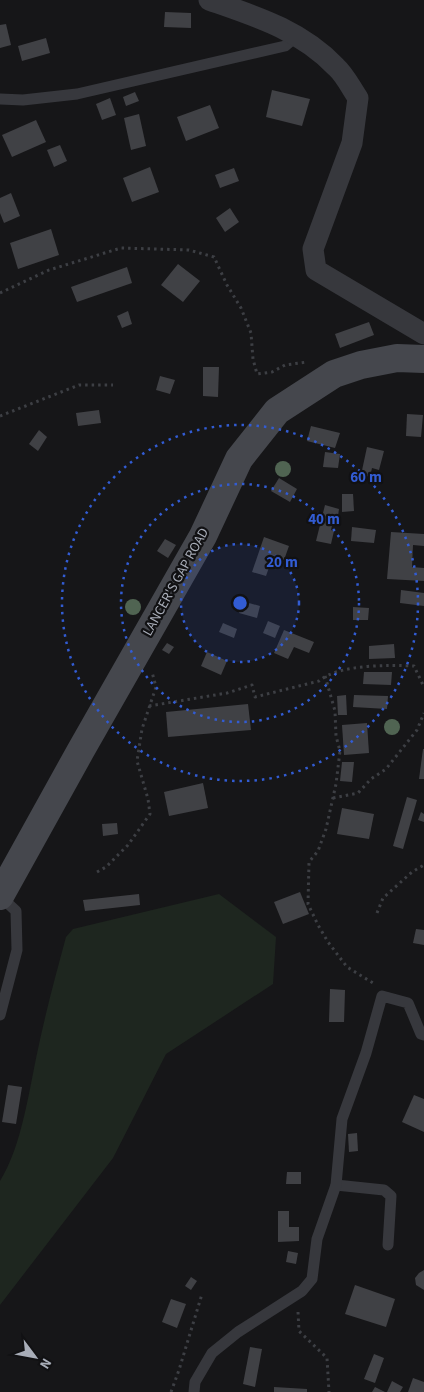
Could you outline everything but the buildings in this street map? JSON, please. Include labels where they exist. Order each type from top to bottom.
[{"type":"main road","name":"LANCER'S GAP ROAD","points":[[0,896],[203,536],[239,460],[277,411],[334,374],[361,365],[397,358],[424,359]]},
{"type":"street","points":[[209,0],[262,18],[298,35],[337,67],[358,98],[352,143],[313,249],[316,270],[424,334]]},
{"type":"lane","points":[[0,99],[23,100],[94,91],[285,46],[298,35]]},
{"type":"lane","points":[[0,896],[16,911],[17,950],[0,1015]]},
{"type":"lane","points":[[194,1392],[195,1382],[212,1353],[238,1332],[302,1291],[312,1279],[317,1239],[336,1185],[342,1119],[366,1053],[382,996],[408,1002],[421,1034],[424,1034]]},
{"type":"lane","points":[[336,1185],[384,1190],[391,1196],[388,1245]]},
{"type":"path","points":[[0,293],[49,270],[121,248],[189,250],[214,258],[241,308],[251,333],[253,360],[257,374],[313,361],[334,374]]},
{"type":"path","points":[[0,416],[79,385],[113,385]]},
{"type":"path","points":[[97,872],[106,867],[128,845],[150,814],[148,799],[137,761],[142,729],[156,687],[150,666],[135,654]]},
{"type":"path","points":[[149,706],[228,693],[252,686],[255,697],[319,681],[325,676],[349,669],[386,664],[414,666],[424,687]]},
{"type":"path","points":[[325,676],[335,711],[336,736],[340,751],[326,829],[318,851],[309,862],[308,904],[328,942],[347,967],[376,985],[382,996]]},
{"type":"path","points":[[333,798],[358,793],[371,779],[386,770],[417,730],[424,713]]},
{"type":"path","points":[[378,913],[383,898],[412,872],[424,865]]},
{"type":"path","points":[[171,1392],[180,1370],[202,1294]]},
{"type":"path","points":[[297,1294],[299,1330],[327,1358],[329,1392]]},
{"type":"shaded area","points":[[219,894],[276,937],[273,984],[166,1054],[113,1158],[0,1305],[0,1181],[8,1167],[19,1135],[44,1021],[66,937],[73,929]]}]
